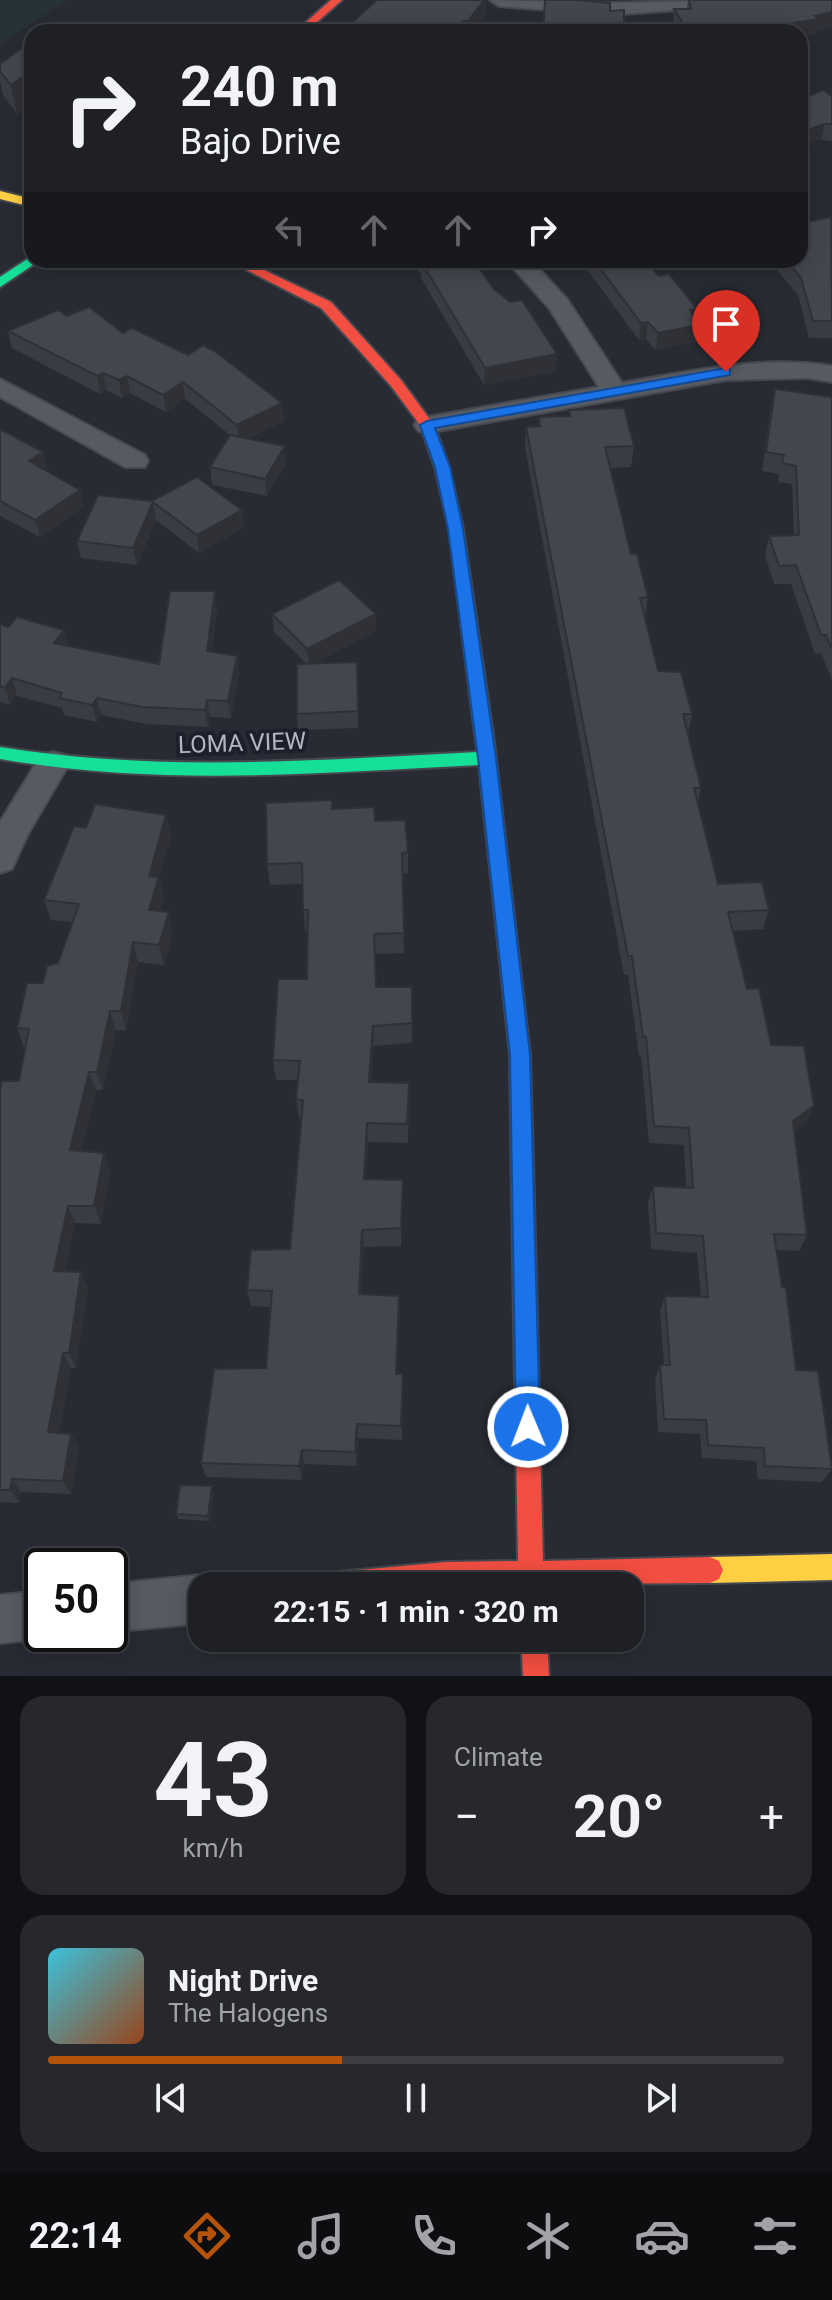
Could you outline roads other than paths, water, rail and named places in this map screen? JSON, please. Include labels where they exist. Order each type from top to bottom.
[{"type":"main road","points":[[309,24],[337,0]]},
{"type":"main road","points":[[0,195],[24,201]]},
{"type":"main road","points":[[0,283],[24,266]]},
{"type":"main road","points":[[250,268],[326,305],[396,383],[427,425],[442,467],[456,529],[487,758],[520,1055],[531,1572]]},
{"type":"main road","name":"LOMA VIEW","points":[[0,753],[53,764],[130,772],[487,758]]},
{"type":"main road","points":[[644,1574],[832,1567]]},
{"type":"main road","points":[[535,1652],[536,1676]]},
{"type":"street","points":[[499,0],[572,8],[735,0]]},
{"type":"street","points":[[525,268],[572,324],[613,389]]},
{"type":"street","points":[[427,425],[613,389],[726,372],[808,370],[832,374]]},
{"type":"street","points":[[0,387],[135,461]]},
{"type":"street","points":[[0,859],[12,831],[53,764]]},
{"type":"street","points":[[128,1606],[188,1600]]},
{"type":"street","points":[[0,1619],[24,1617]]}]
